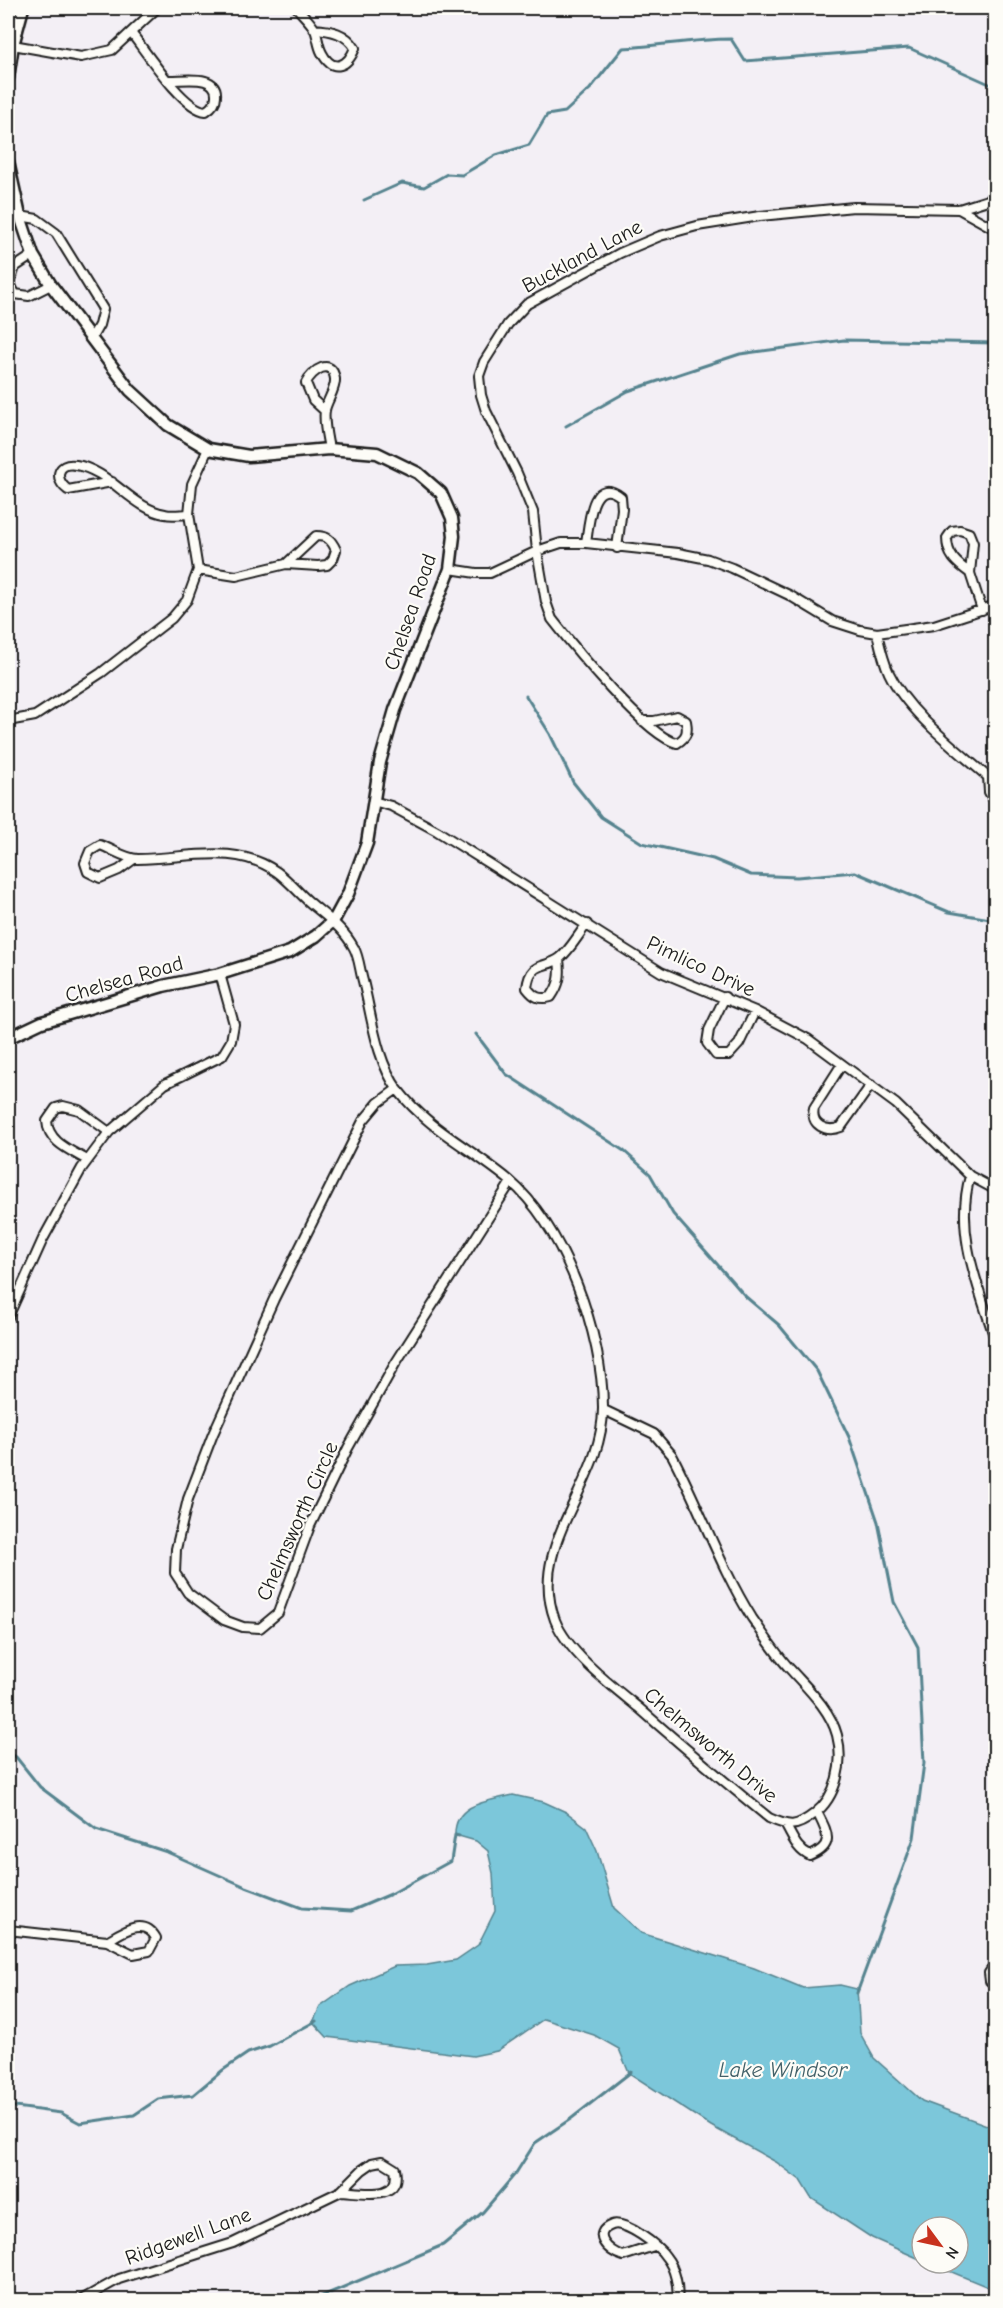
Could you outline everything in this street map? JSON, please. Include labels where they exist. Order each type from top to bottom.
[{"type":"street","points":[[8,78],[13,45],[23,8]]},
{"type":"street","points":[[13,45],[81,57],[112,50],[158,8]]},
{"type":"street","points":[[297,8],[314,29],[321,52],[327,61],[334,65],[342,65],[351,59],[355,48],[350,39],[338,33],[314,29]]},
{"type":"street","points":[[132,34],[168,80],[199,111],[206,111],[216,100],[217,92],[213,84],[206,80],[168,80]]},
{"type":"street","name":"Chelsea Road","points":[[8,162],[20,216],[33,255],[51,285],[130,390],[168,425],[208,449],[249,456],[329,448],[377,453],[418,473],[441,493],[452,518],[454,536],[450,569],[395,710],[380,762],[367,843],[348,894],[333,920],[316,936],[290,952],[220,974],[163,986],[42,1022],[8,1038]]},
{"type":"street","name":"Buckland Lane","points":[[642,721],[677,716],[686,721],[688,730],[685,739],[677,743],[670,742],[642,721],[552,619],[546,602],[533,512],[480,394],[479,376],[492,346],[527,304],[620,253],[660,236],[697,226],[760,216],[854,207],[959,209],[991,199],[996,200]]},
{"type":"street","name":"Buckland Lane","points":[[959,209],[979,222],[993,228],[996,227]]},
{"type":"street","points":[[20,216],[36,219],[56,232],[103,309],[99,325],[91,339]]},
{"type":"street","points":[[33,255],[15,267],[10,283],[15,294],[29,296],[51,285]]},
{"type":"street","points":[[325,411],[313,400],[306,383],[310,373],[320,367],[327,368],[333,373],[335,380],[325,411],[329,448]]},
{"type":"street","points":[[8,721],[35,716],[132,650],[172,618],[187,600],[198,570],[189,514],[192,484],[208,449]]},
{"type":"street","points":[[112,483],[68,490],[61,485],[58,478],[59,471],[65,466],[75,464],[112,483],[151,510],[166,515],[189,514]]},
{"type":"street","points":[[586,543],[592,504],[598,495],[605,491],[613,491],[621,497],[622,508],[617,548]]},
{"type":"street","points":[[970,573],[951,558],[947,538],[952,531],[960,530],[969,533],[974,543],[970,573],[982,610]]},
{"type":"street","points":[[198,570],[236,576],[286,564],[327,565],[333,559],[336,550],[332,541],[325,536],[316,536],[286,564]]},
{"type":"street","points":[[450,569],[490,573],[537,551],[561,543],[586,543],[678,554],[708,559],[756,578],[832,621],[877,633],[934,625],[996,605]]},
{"type":"street","points":[[877,633],[882,656],[896,685],[933,728],[992,777],[989,792],[996,804]]},
{"type":"street","name":"Pimlico Drive","points":[[373,801],[391,806],[437,831],[661,972],[725,997],[808,1039],[896,1104],[970,1176],[996,1190]]},
{"type":"street","points":[[100,845],[134,859],[110,875],[100,878],[88,872],[85,863],[90,851],[100,845]]},
{"type":"street","name":"Chelmsworth Drive","points":[[134,859],[219,853],[249,858],[276,871],[320,912],[333,920],[355,950],[383,1062],[397,1089],[419,1114],[511,1182],[544,1221],[581,1294],[601,1363],[604,1410],[599,1440],[591,1466],[555,1545],[548,1569],[549,1598],[556,1623],[573,1647],[600,1675],[765,1815],[786,1826],[804,1821],[817,1812],[836,1784],[839,1752],[837,1733],[816,1698],[774,1650],[751,1615],[672,1455],[654,1434],[604,1410]]},
{"type":"street","points":[[559,959],[561,976],[557,989],[551,997],[542,999],[534,996],[527,988],[533,971],[543,964],[559,959],[587,924]]},
{"type":"street","points":[[8,1317],[43,1239],[87,1160],[109,1132],[165,1083],[222,1056],[231,1041],[234,1024],[220,974]]},
{"type":"street","points":[[725,997],[709,1030],[707,1043],[716,1055],[729,1055],[739,1044],[755,1011]]},
{"type":"street","points":[[842,1064],[814,1108],[812,1116],[822,1128],[833,1130],[841,1127],[871,1085]]},
{"type":"street","name":"Chelmsworth Circle","points":[[397,1089],[378,1103],[363,1121],[239,1373],[188,1499],[176,1549],[175,1573],[188,1593],[224,1620],[243,1627],[260,1628],[278,1613],[310,1526],[348,1448],[395,1364],[511,1182]]},
{"type":"street","points":[[87,1160],[54,1140],[50,1135],[47,1121],[51,1113],[56,1108],[72,1107],[109,1132]]},
{"type":"street","points":[[970,1176],[964,1196],[963,1228],[996,1342]]},
{"type":"street","points":[[786,1826],[798,1848],[805,1854],[810,1856],[818,1853],[828,1841],[827,1833],[817,1812]]},
{"type":"street","points":[[8,1930],[106,1941],[133,1954],[150,1951],[156,1938],[147,1928],[141,1926],[120,1933],[106,1941]]},
{"type":"street","points":[[996,1963],[989,1973],[990,1982],[996,1986]]},
{"type":"street","name":"Ridgewell Lane","points":[[81,2301],[119,2279],[233,2243],[341,2191],[372,2163],[382,2161],[395,2169],[396,2183],[383,2193],[341,2191]]},
{"type":"street","points":[[654,2246],[623,2256],[607,2249],[603,2243],[603,2236],[606,2229],[613,2225],[623,2224],[654,2246],[666,2257],[679,2289],[677,2301]]},
{"type":"water","name":"Lake Windsor","points":[[513,1795],[544,1802],[566,1812],[586,1827],[597,1851],[614,1908],[641,1933],[754,1968],[803,1988],[840,1985],[857,1989],[860,2033],[874,2058],[922,2101],[995,2128],[995,2290],[959,2275],[970,2275],[970,2215],[910,2215],[910,2255],[872,2238],[811,2198],[800,2180],[776,2162],[711,2126],[629,2073],[619,2049],[594,2035],[544,2019],[497,2051],[473,2056],[327,2037],[313,2022],[320,2007],[350,1986],[395,1966],[427,1965],[456,1960],[478,1945],[495,1911],[493,1873],[488,1851],[476,1841],[455,1835],[456,1824],[460,1816],[475,1805]]},
{"type":"waterway","points":[[364,200],[402,183],[424,187],[447,174],[462,175],[496,155],[529,145],[547,115],[565,112],[590,89],[623,48],[731,39],[745,61],[909,48],[996,87]]},
{"type":"waterway","points":[[566,426],[628,391],[740,354],[844,340],[996,343]]},
{"type":"waterway","points":[[526,696],[550,734],[573,782],[601,817],[642,843],[713,859],[751,875],[797,877],[855,872],[949,912],[996,920]]},
{"type":"waterway","points":[[476,1034],[506,1074],[624,1151],[650,1174],[673,1214],[746,1297],[779,1325],[817,1371],[849,1437],[878,1522],[894,1602],[918,1647],[924,1763],[914,1838],[857,1993]]},
{"type":"waterway","points":[[8,1752],[16,1757],[40,1787],[96,1829],[167,1852],[246,1887],[302,1908],[351,1911],[391,1894],[451,1861],[455,1835],[459,1836]]},
{"type":"waterway","points":[[8,2106],[61,2113],[80,2123],[134,2115],[158,2099],[193,2095],[248,2053],[270,2046],[316,2021]]},
{"type":"waterway","points":[[313,2300],[443,2245],[483,2212],[516,2173],[535,2143],[572,2118],[631,2072]]}]
